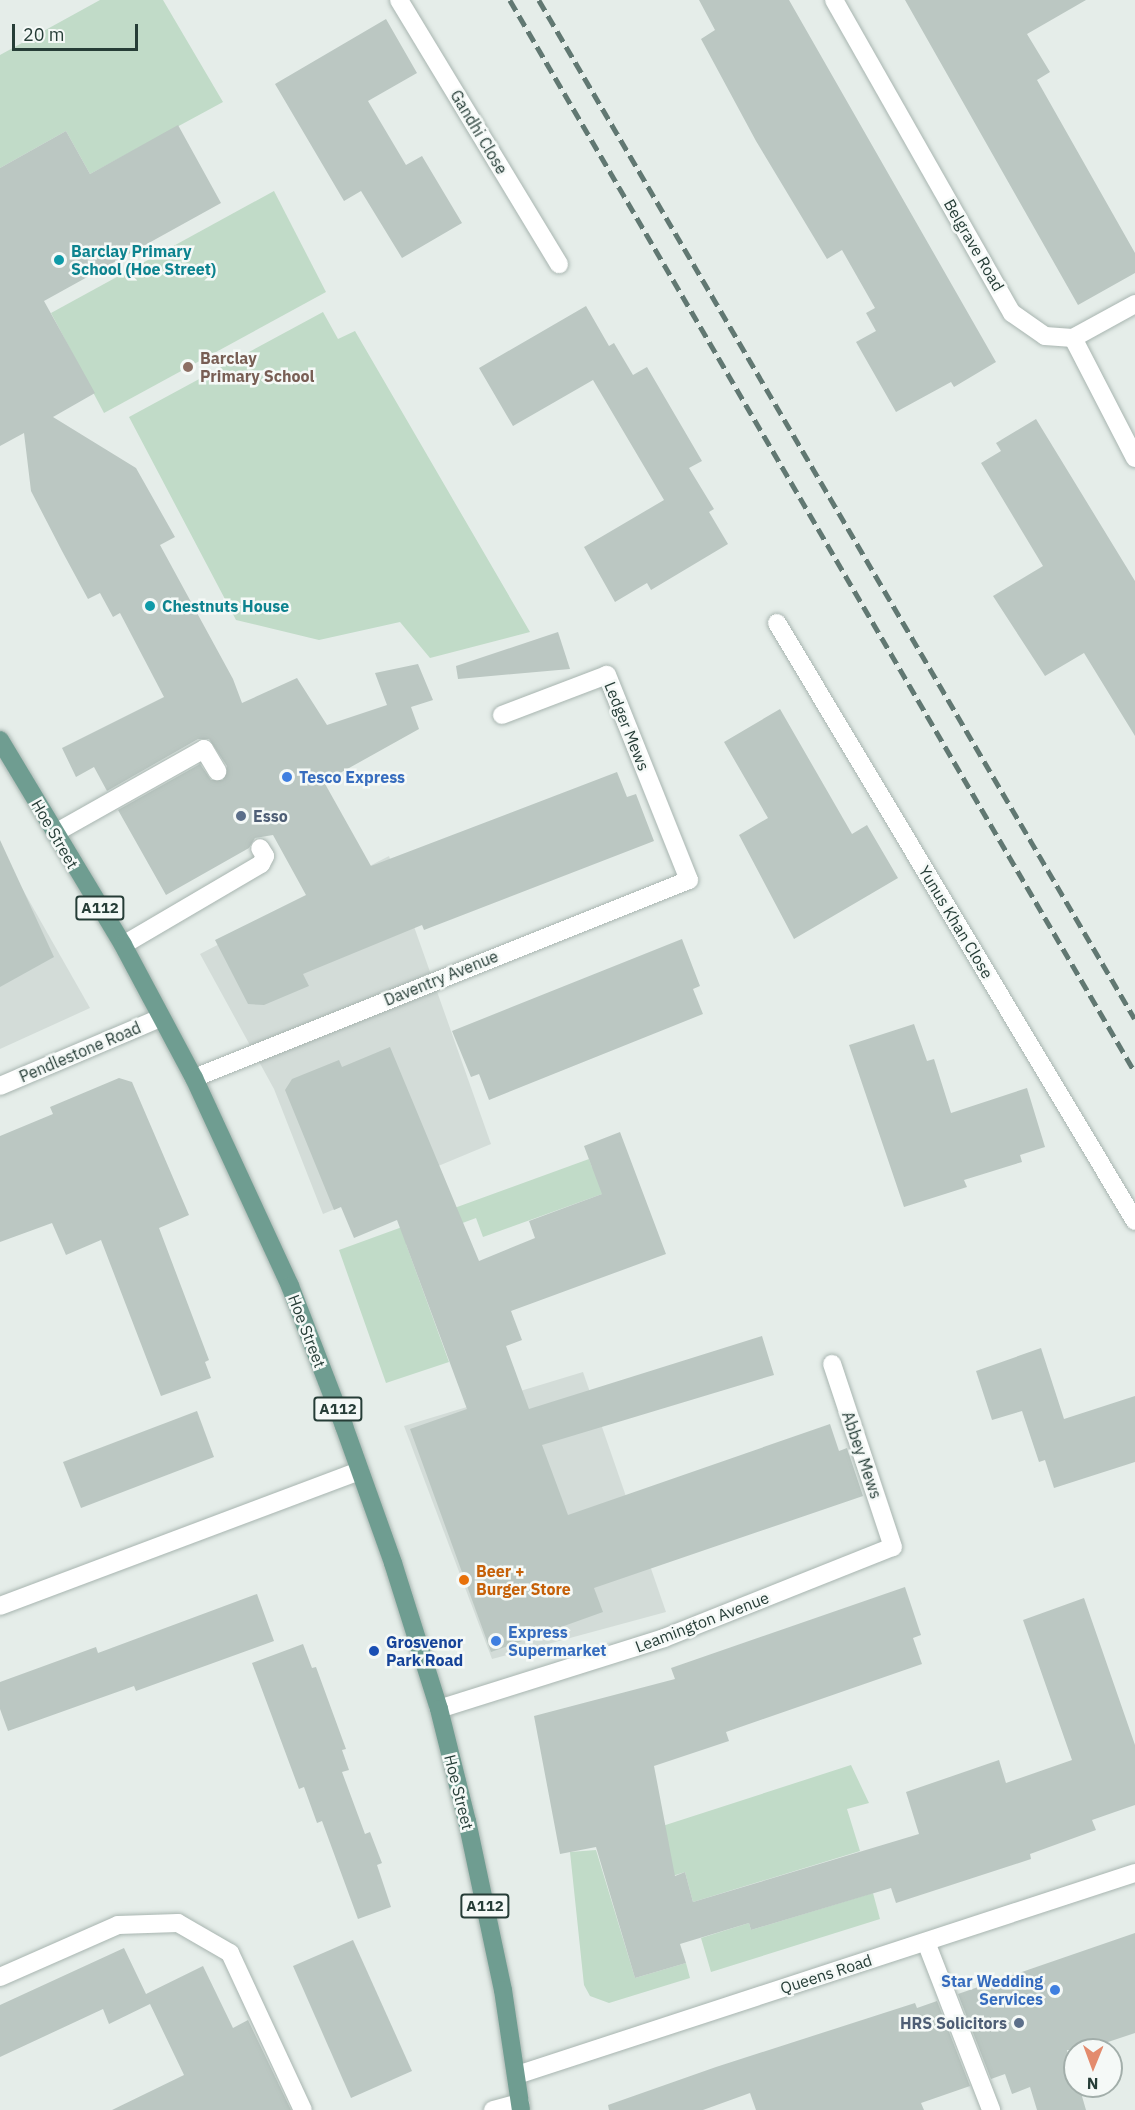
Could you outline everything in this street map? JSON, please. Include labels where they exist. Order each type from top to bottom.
[{"type":"main road","name":"Hoe Street","points":[[0,740],[123,945],[194,1078],[296,1301],[393,1563],[439,1709],[467,1821],[517,2075],[521,2107]]},
{"type":"street","name":"Gandhi Close","points":[[399,0],[559,264]]},
{"type":"street","name":"Belgrave Road","points":[[834,0],[1012,313],[1045,336],[1074,338]]},
{"type":"street","points":[[1135,304],[1074,338],[1106,407],[1135,458]]},
{"type":"street","name":"Yunus Khan Close","points":[[777,623],[1135,1221]]},
{"type":"street","name":"Ledger Mews","points":[[502,715],[607,675],[689,880]]},
{"type":"street","points":[[55,833],[204,749],[217,771]]},
{"type":"street","points":[[123,945],[261,864],[265,856],[260,848]]},
{"type":"street","name":"Daventry Avenue","points":[[194,1078],[689,880]]},
{"type":"street","name":"Pendlestone Road","points":[[0,1086],[160,1018]]},
{"type":"street","name":"Abbey Mews","points":[[832,1364],[893,1547]]},
{"type":"street","points":[[0,1606],[359,1471]]},
{"type":"street","name":"Leamington Avenue","points":[[439,1709],[664,1638],[893,1547]]},
{"type":"street","name":"Queens Road","points":[[517,2075],[1135,1873]]},
{"type":"street","points":[[0,1977],[118,1925],[178,1923],[230,1953],[303,2110]]},
{"type":"street","points":[[926,1942],[990,2110]]},
{"type":"street","points":[[493,2110],[521,2107]]},
{"type":"shaded area","points":[[389,856],[491,1144],[323,1214],[274,1089],[200,954]]},
{"type":"shaded area","points":[[19,883],[90,1008],[0,1049],[0,891]]},
{"type":"shaded area","points":[[583,1372],[666,1612],[492,1659],[404,1426]]},
{"type":"green space","points":[[100,0],[163,0],[223,102],[90,174],[66,131],[0,168],[0,55]]},
{"type":"green space","points":[[274,191],[326,292],[104,413],[51,313]]},
{"type":"green space","points":[[323,312],[338,339],[355,331],[530,632],[430,658],[400,622],[319,640],[236,620],[129,417]]},
{"type":"green space","points":[[589,1159],[592,1167],[638,1181],[483,1237],[476,1218],[406,1244],[449,1362],[386,1383],[339,1250]]},
{"type":"green space","points":[[851,1765],[869,1803],[847,1809],[860,1851],[693,1902],[685,1872],[660,1880],[647,1831]]},
{"type":"green space","points":[[596,1850],[635,1978],[686,1963],[690,1978],[609,2003],[590,1996],[584,1985],[570,1852]]},
{"type":"green space","points":[[873,1893],[880,1919],[711,1972],[701,1938],[749,1923],[751,1930]]},
{"type":"building","points":[[699,0],[789,0],[996,362],[954,387],[951,382],[896,412],[856,342],[876,331],[866,313],[875,308],[842,250],[827,259],[756,141],[701,39],[715,30]]},
{"type":"building","points":[[905,0],[1086,0],[1027,34],[1050,72],[1037,80],[1135,253],[1135,273],[1078,305]]},
{"type":"building","points":[[386,19],[417,73],[368,101],[406,165],[422,156],[462,223],[402,258],[361,191],[344,201],[275,84]]},
{"type":"building","points":[[178,125],[221,203],[44,301],[95,393],[53,417],[136,468],[175,537],[160,545],[233,679],[242,703],[297,678],[327,725],[387,705],[375,673],[418,664],[433,700],[411,707],[419,729],[324,782],[371,866],[617,772],[627,797],[636,794],[654,841],[424,930],[422,925],[303,974],[309,986],[264,1005],[248,1004],[215,940],[306,895],[273,835],[255,838],[249,848],[166,895],[118,810],[200,764],[211,780],[223,780],[227,766],[209,739],[198,739],[107,791],[94,767],[76,777],[62,748],[164,697],[120,613],[113,617],[100,593],[88,599],[62,551],[31,491],[24,433],[0,446],[0,168],[66,131],[90,174]]},
{"type":"building","points":[[586,306],[609,346],[614,343],[633,375],[647,367],[702,461],[689,468],[714,509],[709,512],[728,544],[651,590],[647,583],[615,602],[584,547],[664,500],[593,380],[513,426],[479,368]]},
{"type":"building","points":[[1036,419],[1135,581],[1135,736],[1084,653],[1045,676],[993,596],[1043,566],[981,463],[1001,451],[996,443]]},
{"type":"building","points":[[558,632],[570,669],[458,679],[456,666]]},
{"type":"building","points":[[780,709],[852,834],[867,825],[898,878],[794,939],[739,835],[768,818],[724,742]]},
{"type":"building","points":[[0,840],[54,957],[0,987]]},
{"type":"building","points":[[682,939],[700,986],[693,989],[703,1014],[489,1100],[479,1074],[471,1077],[452,1031]]},
{"type":"building","points":[[914,1024],[927,1061],[934,1059],[951,1113],[1027,1088],[1045,1147],[1020,1155],[1022,1162],[964,1180],[967,1187],[904,1207],[849,1045]]},
{"type":"building","points":[[390,1047],[479,1261],[535,1238],[529,1221],[602,1194],[584,1146],[620,1132],[666,1254],[511,1311],[522,1340],[506,1346],[529,1409],[762,1336],[774,1375],[542,1445],[568,1515],[830,1424],[839,1451],[847,1448],[863,1496],[594,1588],[603,1612],[491,1652],[410,1429],[467,1409],[397,1220],[354,1238],[341,1207],[334,1210],[285,1090],[292,1079],[339,1060],[342,1067]]},
{"type":"building","points":[[119,1078],[132,1082],[189,1215],[159,1228],[209,1360],[205,1362],[211,1378],[161,1396],[101,1240],[66,1255],[52,1223],[0,1242],[0,1136],[53,1114],[50,1107]]},
{"type":"building","points":[[1041,1348],[1064,1419],[1135,1396],[1135,1462],[1054,1488],[1045,1460],[1039,1462],[1022,1411],[992,1420],[976,1371]]},
{"type":"building","points":[[197,1411],[214,1457],[81,1508],[63,1462]]},
{"type":"building","points":[[905,1587],[921,1635],[913,1638],[922,1664],[726,1732],[729,1741],[654,1766],[675,1876],[685,1872],[693,1902],[919,1834],[906,1792],[999,1760],[1006,1783],[1072,1760],[1023,1620],[1084,1598],[1135,1745],[1135,1805],[1092,1820],[1096,1830],[1030,1854],[1031,1859],[896,1903],[891,1888],[751,1930],[749,1923],[680,1944],[686,1963],[635,1978],[596,1847],[560,1854],[534,1716],[675,1679],[671,1668]]},
{"type":"building","points":[[257,1594],[274,1641],[136,1691],[134,1686],[8,1731],[0,1709],[0,1682],[96,1647],[98,1653]]},
{"type":"building","points":[[303,1644],[312,1668],[316,1667],[346,1749],[342,1750],[349,1770],[342,1772],[365,1834],[370,1832],[382,1863],[377,1865],[391,1907],[358,1919],[322,1821],[317,1823],[304,1787],[299,1789],[252,1663]]},
{"type":"building","points":[[1135,1933],[1135,2033],[1120,2038],[1063,2038],[1063,2098],[1082,2098],[1086,2110],[1037,2110],[1030,2087],[1012,2094],[1005,2074],[991,2079],[958,1994]]},
{"type":"building","points":[[353,1940],[412,2071],[351,2098],[293,1966]]},
{"type":"building","points":[[124,1948],[146,1994],[203,1966],[233,2028],[248,2020],[291,2110],[112,2110],[184,2075],[150,2004],[109,2024],[103,2009],[0,2057],[0,2005]]},
{"type":"building","points":[[937,2001],[970,2086],[921,2103],[924,2110],[756,2110],[750,2093],[703,2110],[609,2110],[608,2105],[716,2067],[915,2003],[917,2008]]},
{"type":"railway","points":[[510,0],[1135,1072]]},
{"type":"railway","points":[[539,0],[1135,1019]]},
{"type":"place","name":"Barclay Primary School (Hoe Street)","points":[[59,260]]},
{"type":"place","name":"Barclay Primary School","points":[[188,367]]},
{"type":"place","name":"Chestnuts House","points":[[150,606]]},
{"type":"place","name":"Tesco Express","points":[[287,777]]},
{"type":"place","name":"Esso","points":[[241,816]]},
{"type":"place","name":"Beer + Burger Store","points":[[464,1580]]},
{"type":"place","name":"Express Supermarket","points":[[496,1641]]},
{"type":"place","name":"Grosvenor Park Road","points":[[374,1651]]},
{"type":"place","name":"Star Wedding Services","points":[[1055,1990]]},
{"type":"place","name":"HRS Solicitors","points":[[1019,2023]]}]
